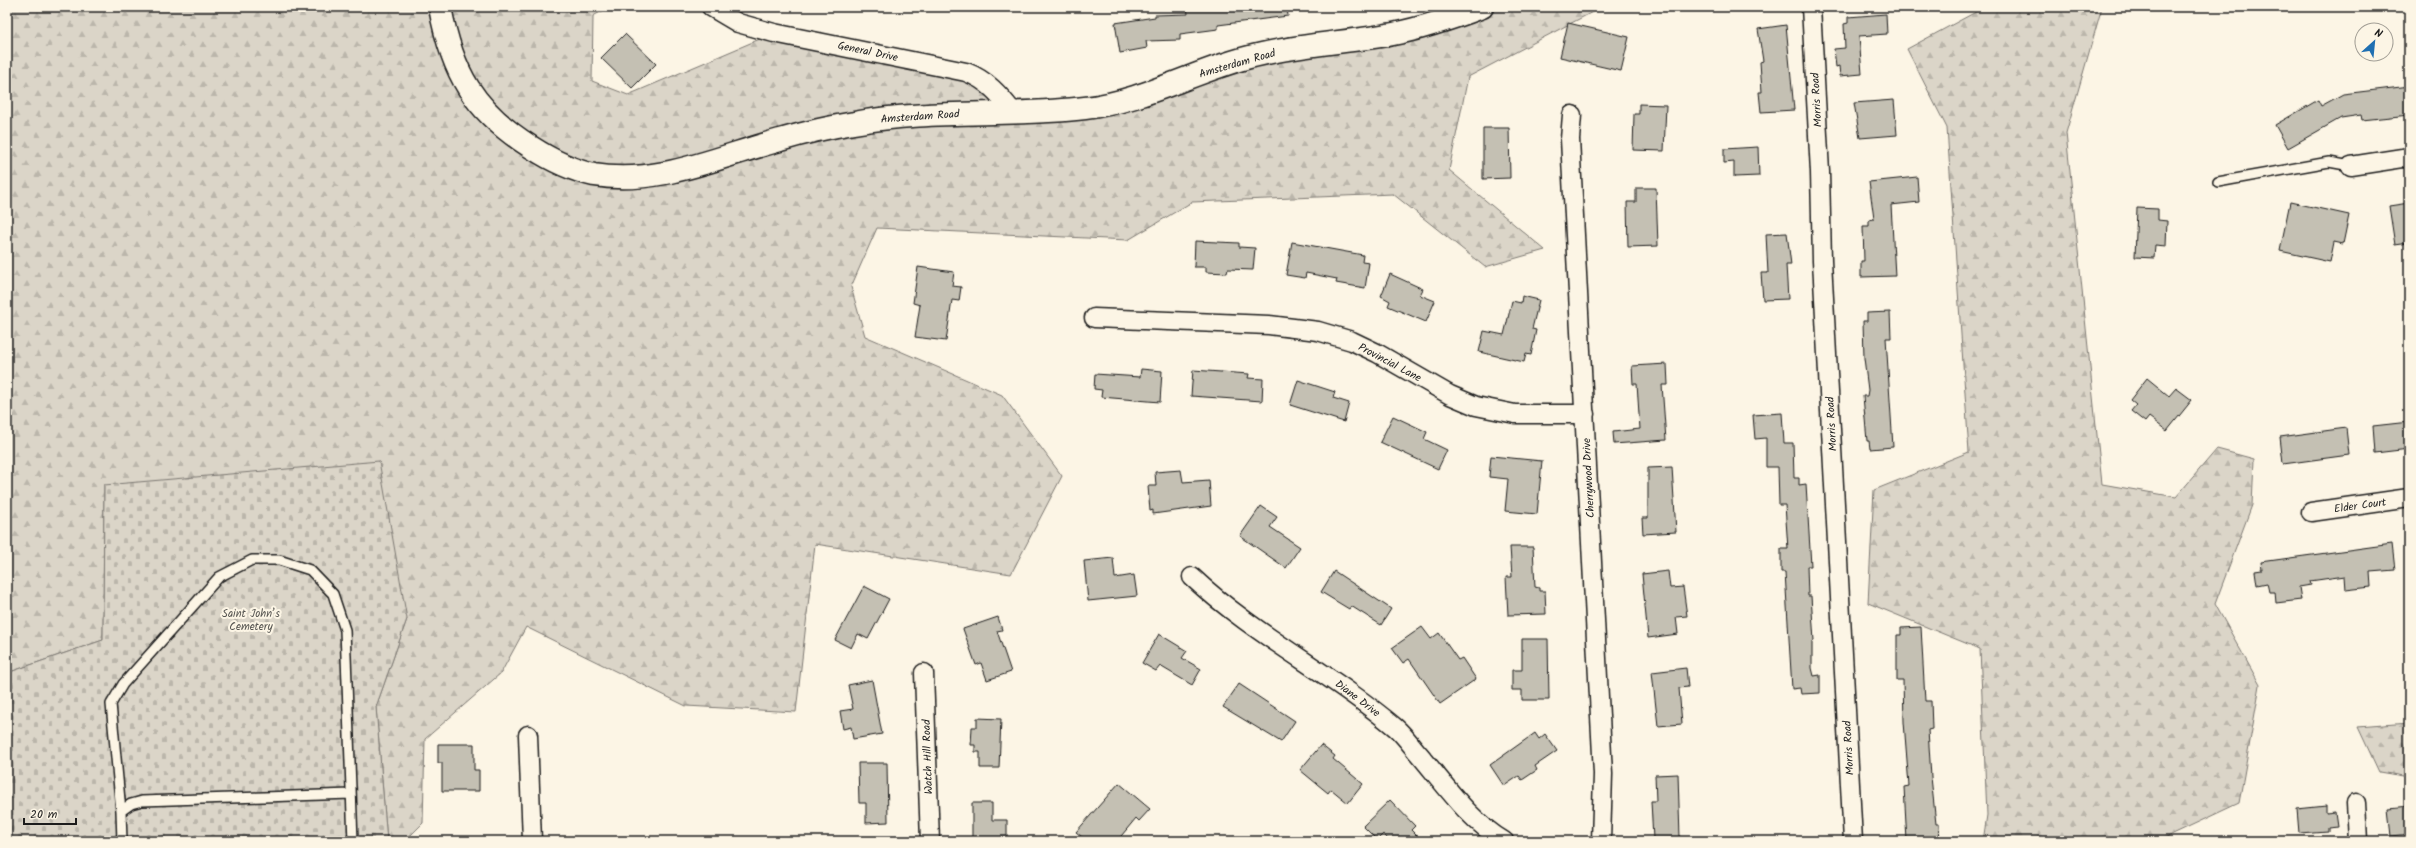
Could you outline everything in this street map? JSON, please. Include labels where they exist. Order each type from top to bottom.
[{"type":"street","name":"Amsterdam Road","points":[[440,7],[444,30],[461,76],[476,101],[492,119],[507,132],[550,159],[574,170],[595,175],[622,177],[663,172],[708,163],[780,140],[879,118],[1086,108],[1111,103],[1260,54],[1394,34],[1447,21],[1482,7]]},
{"type":"street","name":"General Drive","points":[[711,7],[738,23],[767,31],[966,72],[977,76],[995,90],[1013,112]]},
{"type":"street","name":"Morris Road","points":[[1811,7],[1820,172],[1822,262],[1853,841]]},
{"type":"street","name":"Cherrywood Drive","points":[[1572,115],[1570,139],[1603,774],[1601,841]]},
{"type":"street","points":[[2351,166],[2409,157]]},
{"type":"street","name":"Provincial Lane","points":[[1094,318],[1269,325],[1318,331],[1352,341],[1377,353],[1450,395],[1476,406],[1515,414],[1585,414]]},
{"type":"street","name":"Elder Court","points":[[2311,512],[2409,498]]},
{"type":"street","name":"Diane Drive","points":[[1192,577],[1212,595],[1266,636],[1339,683],[1397,729],[1478,821],[1504,841]]},
{"type":"street","name":"Watch Hill Road","points":[[924,673],[930,841]]},
{"type":"street","points":[[528,735],[532,841]]},
{"type":"street","points":[[2356,803],[2358,841]]},
{"type":"lane","points":[[2218,182],[2329,162],[2351,166]]},
{"type":"lane","points":[[122,841],[121,811],[111,704],[123,684],[219,577],[252,560],[279,560],[310,570],[332,594],[344,630],[354,841]]},
{"type":"lane","points":[[121,811],[131,804],[142,801],[351,794]]},
{"type":"green space","points":[[7,7],[610,7],[593,16],[592,81],[628,95],[774,33],[966,72],[1014,112],[1058,110],[1482,7],[1602,7],[1468,77],[1449,170],[1545,250],[1485,267],[1393,194],[1192,202],[1128,240],[877,228],[851,287],[865,336],[1002,395],[1062,476],[1011,574],[815,544],[796,712],[686,706],[526,627],[501,673],[425,739],[423,823],[405,841],[387,841],[376,707],[407,619],[104,485],[103,640],[7,673]]},
{"type":"green space","points":[[1985,7],[2102,7],[2066,133],[2102,484],[2176,497],[2217,449],[2254,459],[2252,505],[2215,604],[2260,685],[2239,803],[2158,841],[1983,841],[1987,815],[1980,649],[1868,603],[1874,490],[1969,452],[1947,128],[1907,49]]},
{"type":"green space","name":"Saint John’s Cemetery","points":[[379,461],[407,619],[376,707],[387,841],[7,841],[7,673],[103,640],[104,485]]},
{"type":"green space","points":[[2409,723],[2409,777],[2379,772],[2358,727]]},
{"type":"building","points":[[1187,7],[1287,7],[1288,16],[1218,25],[1218,29],[1180,34],[1180,40],[1146,41],[1147,48],[1120,53],[1115,23],[1155,17],[1155,15],[1188,14]]},
{"type":"building","points":[[1886,14],[1887,34],[1859,36],[1862,74],[1840,76],[1839,66],[1836,67],[1834,49],[1845,48],[1844,24],[1848,23],[1848,17]]},
{"type":"building","points":[[1568,23],[1629,37],[1621,71],[1560,57]]},
{"type":"building","points":[[1786,25],[1794,110],[1761,112],[1759,92],[1762,92],[1760,62],[1763,61],[1758,29]]},
{"type":"building","points":[[625,34],[656,64],[632,88],[601,58]]},
{"type":"building","points":[[2409,86],[2409,115],[2362,120],[2361,115],[2341,118],[2288,148],[2275,125],[2318,100],[2321,106],[2343,94]]},
{"type":"building","points":[[1894,100],[1897,135],[1860,138],[1854,103]]},
{"type":"building","points":[[1639,104],[1666,105],[1664,151],[1633,150],[1634,114],[1639,114]]},
{"type":"building","points":[[1483,128],[1509,128],[1510,178],[1483,179]]},
{"type":"building","points":[[1758,147],[1759,176],[1734,177],[1734,162],[1724,163],[1724,149]]},
{"type":"building","points":[[1917,177],[1919,202],[1891,205],[1895,276],[1861,277],[1861,261],[1864,261],[1863,226],[1869,226],[1869,220],[1874,219],[1869,182]]},
{"type":"building","points":[[1636,188],[1656,188],[1658,246],[1628,247],[1627,202],[1636,202]]},
{"type":"building","points":[[2290,202],[2349,215],[2343,244],[2334,242],[2330,262],[2280,251]]},
{"type":"building","points":[[2409,203],[2409,243],[2395,245],[2389,206]]},
{"type":"building","points":[[2137,208],[2158,209],[2158,220],[2167,221],[2166,246],[2155,245],[2154,258],[2135,257]]},
{"type":"building","points":[[1787,233],[1791,265],[1786,265],[1788,299],[1763,300],[1761,273],[1768,273],[1766,234]]},
{"type":"building","points":[[1195,241],[1239,243],[1239,247],[1255,248],[1253,270],[1228,269],[1227,273],[1206,272],[1206,267],[1194,267]]},
{"type":"building","points":[[1292,242],[1363,255],[1362,262],[1369,263],[1365,288],[1336,283],[1337,279],[1306,273],[1305,278],[1286,275]]},
{"type":"building","points":[[918,267],[954,272],[952,286],[961,287],[959,301],[952,300],[946,341],[915,337],[920,305],[913,303]]},
{"type":"building","points":[[1390,274],[1423,289],[1420,295],[1435,301],[1426,322],[1388,306],[1390,301],[1381,296]]},
{"type":"building","points":[[1522,296],[1539,300],[1532,329],[1536,330],[1531,355],[1526,354],[1524,362],[1479,352],[1484,331],[1504,335],[1512,301],[1521,303]]},
{"type":"building","points":[[1890,312],[1891,338],[1886,338],[1893,447],[1870,449],[1869,441],[1867,441],[1863,396],[1867,396],[1868,390],[1864,358],[1863,321],[1867,321],[1867,313]]},
{"type":"building","points":[[1667,364],[1668,385],[1662,385],[1666,440],[1614,444],[1613,432],[1640,429],[1637,384],[1633,384],[1632,366]]},
{"type":"building","points":[[1141,369],[1162,371],[1160,402],[1101,397],[1102,390],[1094,389],[1095,374],[1140,377]]},
{"type":"building","points":[[1193,370],[1249,374],[1248,378],[1263,379],[1262,401],[1191,396]]},
{"type":"building","points":[[2147,378],[2169,396],[2176,388],[2192,400],[2167,431],[2149,417],[2145,422],[2131,411],[2136,405],[2130,400]]},
{"type":"building","points":[[1298,380],[1335,392],[1333,398],[1349,403],[1344,422],[1290,405]]},
{"type":"building","points":[[1782,413],[1784,443],[1793,443],[1794,478],[1799,478],[1799,485],[1806,484],[1811,566],[1807,566],[1808,596],[1811,596],[1814,641],[1812,642],[1812,668],[1814,676],[1820,675],[1820,693],[1801,694],[1800,688],[1792,689],[1785,572],[1781,572],[1781,549],[1788,549],[1785,505],[1779,505],[1778,467],[1766,467],[1766,438],[1755,439],[1753,415]]},
{"type":"building","points":[[1393,416],[1427,432],[1424,439],[1447,450],[1438,469],[1380,442]]},
{"type":"building","points":[[2409,422],[2409,449],[2375,453],[2373,426]]},
{"type":"building","points":[[2346,428],[2349,455],[2283,464],[2280,437]]},
{"type":"building","points":[[1491,456],[1542,461],[1537,514],[1505,511],[1508,479],[1489,477]]},
{"type":"building","points":[[1672,467],[1676,532],[1643,534],[1642,518],[1648,518],[1648,468]]},
{"type":"building","points":[[1181,470],[1183,482],[1209,480],[1211,506],[1153,514],[1153,510],[1150,511],[1148,486],[1156,486],[1155,472]]},
{"type":"building","points":[[1261,506],[1277,517],[1270,527],[1300,547],[1286,568],[1240,536]]},
{"type":"building","points":[[2392,544],[2395,570],[2370,572],[2371,587],[2346,590],[2345,576],[2310,581],[2311,585],[2299,587],[2301,600],[2276,603],[2275,592],[2269,592],[2267,583],[2257,585],[2255,571],[2262,570],[2261,562]]},
{"type":"building","points":[[1510,547],[1533,547],[1535,587],[1539,588],[1539,591],[1545,591],[1546,614],[1508,615],[1506,577],[1512,577]]},
{"type":"building","points":[[1113,558],[1115,578],[1134,575],[1137,596],[1088,601],[1084,561]]},
{"type":"building","points":[[1334,571],[1391,609],[1381,625],[1351,606],[1349,609],[1321,592]]},
{"type":"building","points":[[1668,571],[1670,588],[1683,587],[1687,616],[1676,617],[1678,634],[1648,638],[1642,574]]},
{"type":"building","points":[[864,586],[889,599],[868,639],[858,634],[851,648],[835,640]]},
{"type":"building","points":[[998,617],[1002,630],[997,631],[1011,672],[987,680],[981,663],[976,665],[963,629]]},
{"type":"building","points":[[1422,627],[1431,639],[1439,633],[1458,660],[1462,658],[1476,679],[1440,704],[1409,659],[1403,663],[1392,648]]},
{"type":"building","points":[[1921,627],[1925,701],[1931,701],[1932,729],[1928,730],[1931,777],[1936,824],[1939,824],[1940,841],[1907,841],[1904,787],[1909,786],[1904,722],[1903,680],[1897,680],[1897,635],[1901,635],[1901,628]]},
{"type":"building","points":[[1159,634],[1187,651],[1182,658],[1201,669],[1192,685],[1160,666],[1156,671],[1142,663]]},
{"type":"building","points":[[1522,639],[1548,639],[1549,700],[1522,700],[1522,690],[1512,690],[1512,670],[1522,670]]},
{"type":"building","points":[[1686,668],[1688,687],[1679,688],[1682,724],[1658,726],[1652,672]]},
{"type":"building","points":[[872,680],[882,734],[853,739],[851,727],[843,729],[840,711],[853,709],[848,685]]},
{"type":"building","points":[[1239,684],[1295,721],[1281,742],[1223,707]]},
{"type":"building","points":[[977,718],[1001,719],[999,768],[980,768],[980,752],[975,752],[975,745],[971,745],[972,727],[977,727]]},
{"type":"building","points":[[1535,733],[1539,739],[1545,734],[1557,751],[1535,766],[1537,770],[1522,780],[1519,776],[1504,786],[1490,765]]},
{"type":"building","points":[[438,744],[474,744],[474,770],[479,770],[479,791],[442,791],[442,763],[438,763]]},
{"type":"building","points":[[1321,745],[1335,756],[1333,759],[1363,784],[1348,803],[1331,789],[1328,793],[1300,770]]},
{"type":"building","points":[[858,763],[887,763],[888,822],[866,823],[866,803],[859,803]]},
{"type":"building","points":[[1678,774],[1680,838],[1653,839],[1651,801],[1656,801],[1655,775]]},
{"type":"building","points":[[1119,783],[1150,809],[1139,821],[1136,818],[1117,841],[1087,841],[1076,832]]},
{"type":"building","points":[[1390,800],[1415,826],[1411,830],[1422,841],[1390,841],[1383,834],[1377,840],[1363,826]]},
{"type":"building","points":[[972,803],[992,803],[992,820],[1007,820],[1007,840],[972,841]]},
{"type":"building","points":[[2326,806],[2326,813],[2335,812],[2337,826],[2327,827],[2327,831],[2299,833],[2297,809]]},
{"type":"building","points":[[2409,807],[2409,834],[2391,836],[2388,809]]}]
